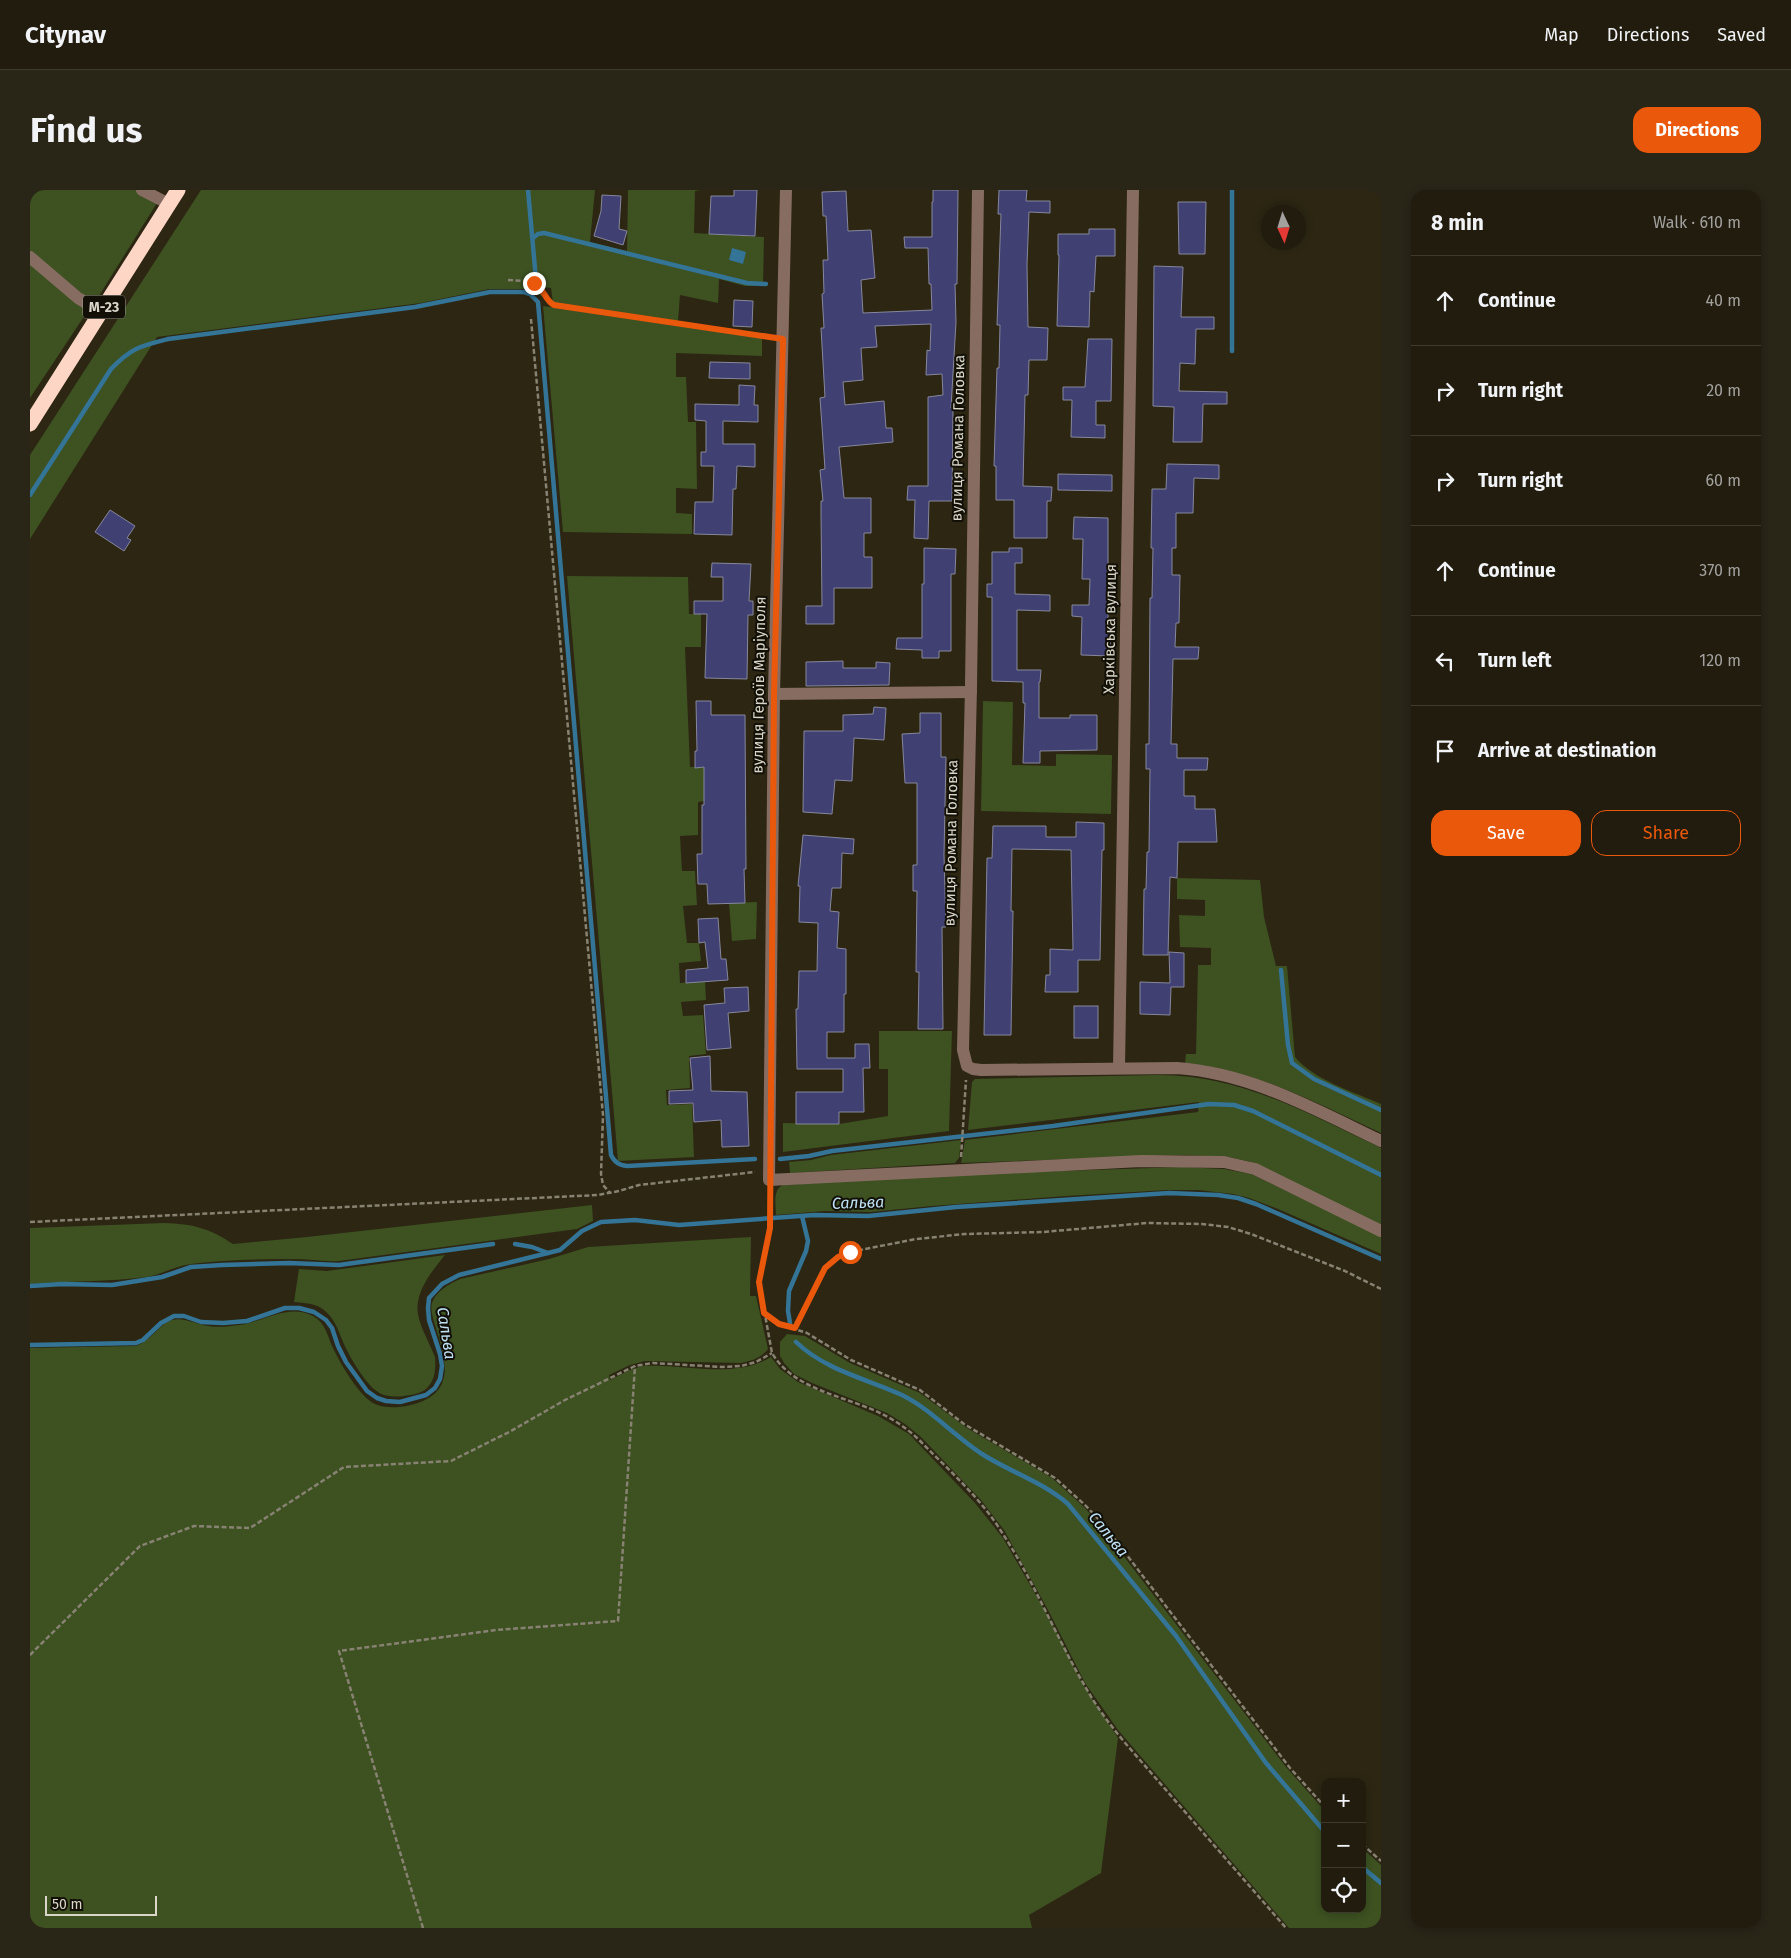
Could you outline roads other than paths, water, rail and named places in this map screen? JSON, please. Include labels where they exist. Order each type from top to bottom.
[{"type":"highway","name":"М-23","points":[[30,424],[178,190]]},
{"type":"street","points":[[142,190],[169,204]]},
{"type":"street","name":"вулиця Героїв Маріуполя","points":[[786,190],[774,694],[769,1175],[1141,1161],[1224,1162],[1255,1169],[1381,1231]]},
{"type":"street","name":"вулиця Романа Головка","points":[[978,190],[971,692],[963,1050],[967,1066],[973,1069],[1119,1068]]},
{"type":"street","name":"Харківська вулиця","points":[[1119,1068],[1133,190]]},
{"type":"street","points":[[30,257],[78,298],[101,312]]},
{"type":"street","points":[[774,694],[971,692]]},
{"type":"street","points":[[1119,1068],[1191,1069],[1257,1084],[1381,1141]]},
{"type":"water","points":[[732,248],[746,252],[743,264],[729,260]]},
{"type":"waterway","points":[[528,190],[536,280]]},
{"type":"waterway","points":[[1232,190],[1232,351]]},
{"type":"waterway","points":[[533,238],[538,234],[544,233],[747,283],[766,284]]},
{"type":"waterway","points":[[30,495],[111,369],[124,356],[143,346],[168,339],[415,307],[490,292],[524,292],[530,294],[538,302],[611,1155],[617,1163],[627,1166],[755,1159]]},
{"type":"waterway","points":[[1281,970],[1288,1045],[1292,1063],[1314,1079],[1381,1110]]},
{"type":"waterway","points":[[780,1159],[832,1151],[1053,1126],[1209,1104],[1234,1105],[1253,1111],[1381,1175]]},
{"type":"waterway","name":"Сальва","points":[[30,1345],[136,1343],[143,1340],[161,1323],[174,1316],[184,1316],[201,1322],[223,1323],[247,1321],[285,1308],[299,1308],[314,1312],[326,1320],[332,1328],[346,1362],[367,1391],[377,1398],[400,1402],[426,1395],[435,1388],[440,1379],[442,1366],[440,1354],[429,1320],[428,1308],[429,1298],[442,1284],[459,1275],[560,1250],[582,1231],[601,1222],[635,1220],[679,1225],[814,1215],[868,1216],[956,1207],[1169,1193],[1218,1195],[1238,1198],[1256,1204],[1381,1259]]},
{"type":"waterway","name":"Сальва","points":[[790,1323],[788,1311],[789,1291],[806,1251],[808,1241],[802,1216]]},
{"type":"waterway","points":[[30,1286],[62,1284],[112,1285],[162,1277],[191,1267],[289,1263],[339,1265],[493,1244]]},
{"type":"waterway","points":[[515,1244],[532,1247],[548,1253]]},
{"type":"waterway","name":"Сальва","points":[[796,1342],[807,1352],[833,1367],[913,1401],[982,1454],[1048,1489],[1068,1504],[1176,1636],[1266,1763],[1321,1827]]},
{"type":"waterway","name":"Сальва","points":[[1363,1868],[1381,1883]]}]
